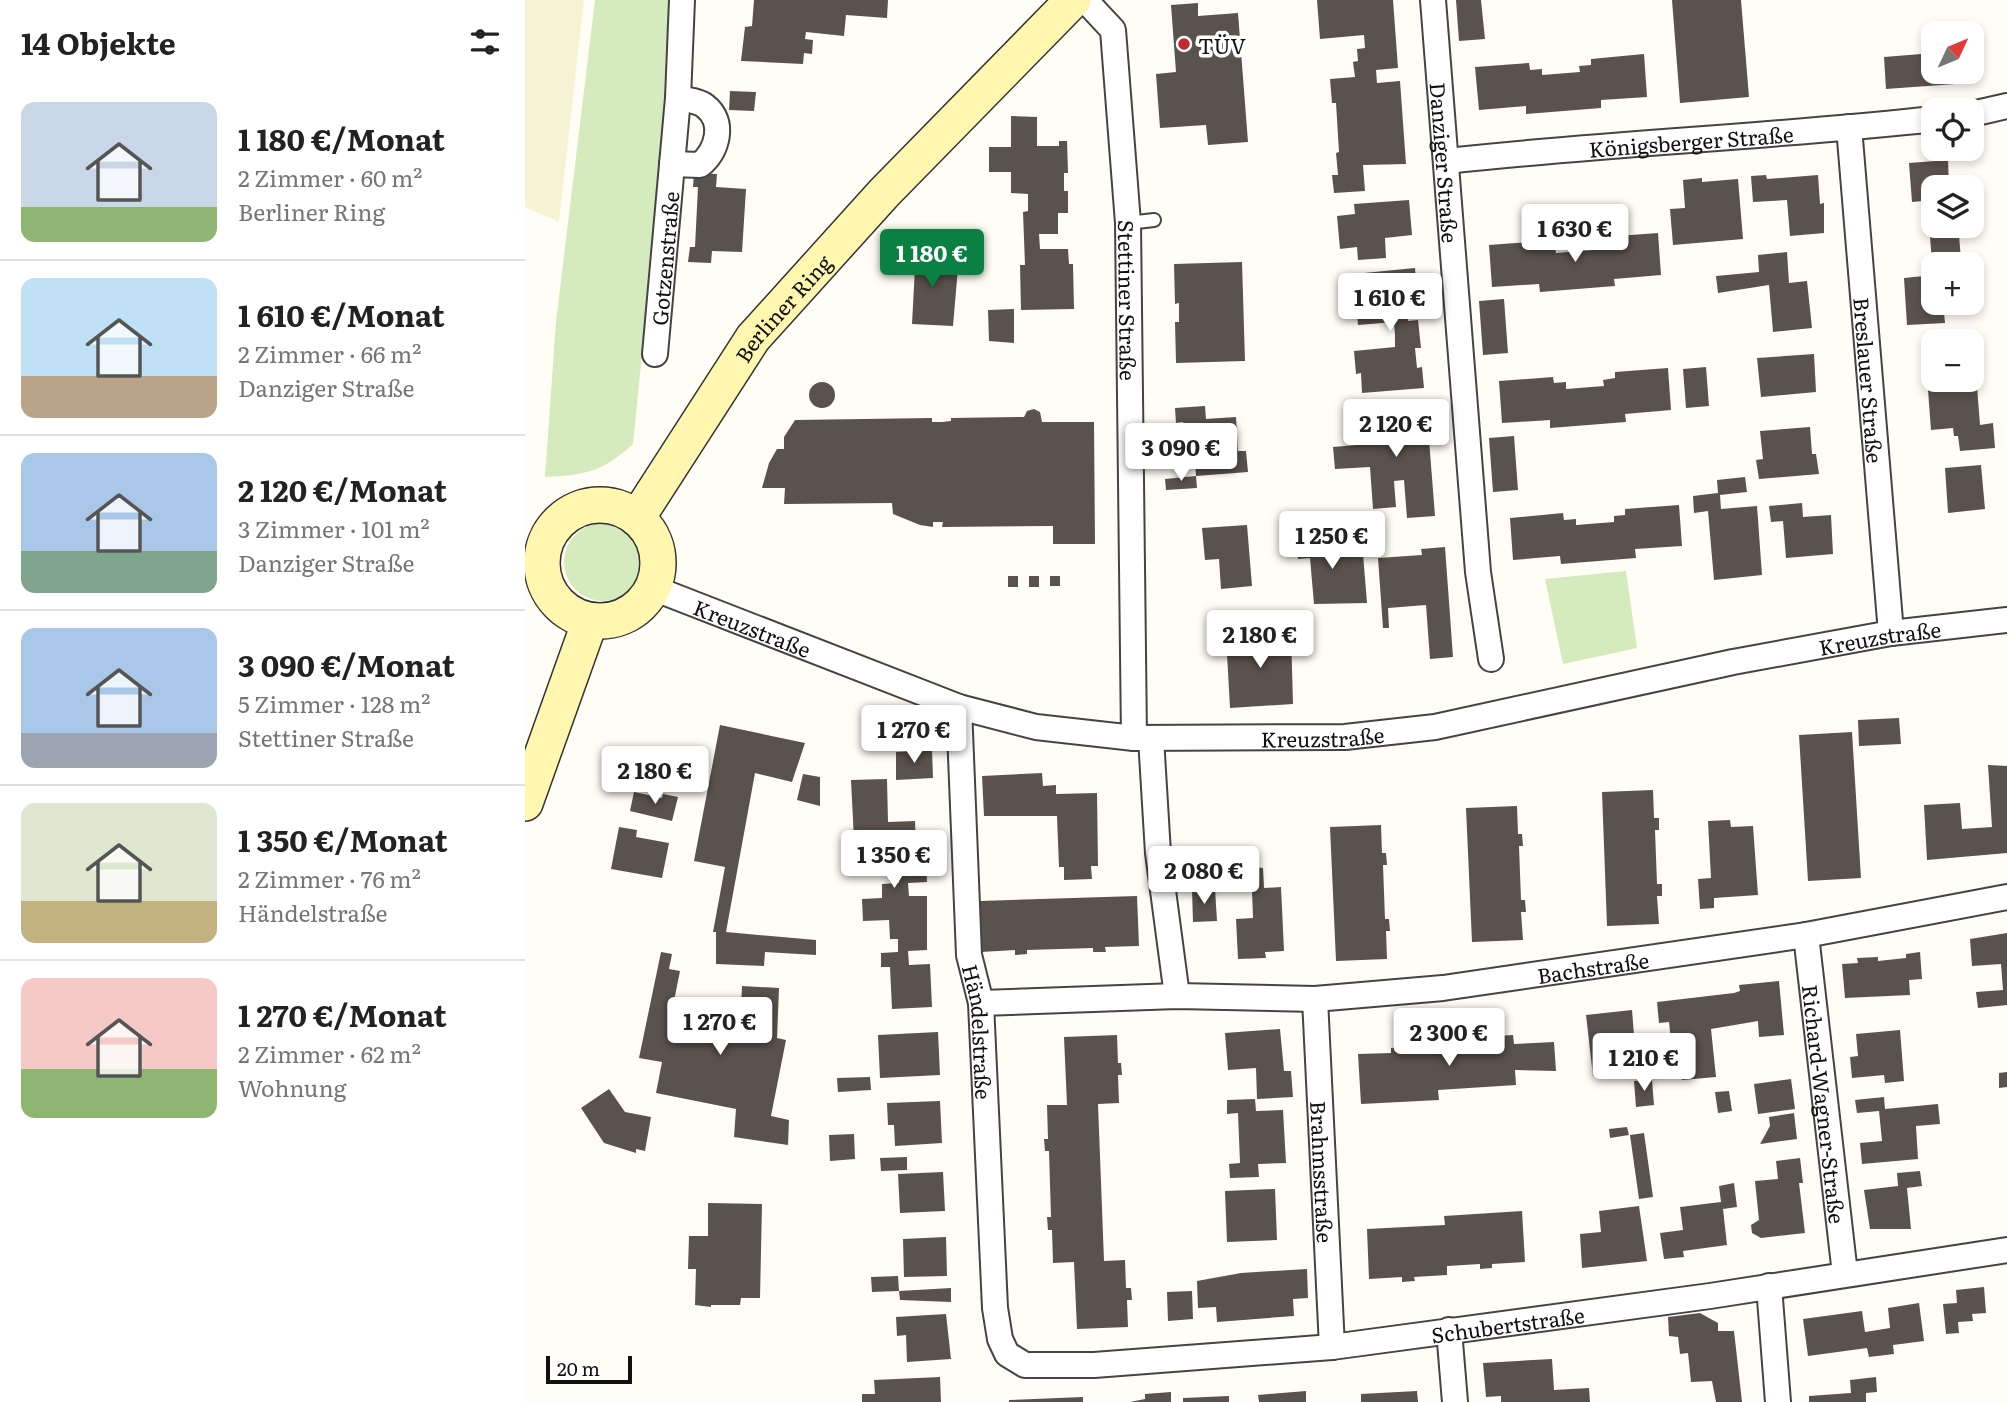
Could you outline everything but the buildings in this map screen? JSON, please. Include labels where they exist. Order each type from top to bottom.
[{"type":"main road","name":"Berliner Ring","points":[[637,518],[753,338],[876,202],[1073,0]]},
{"type":"main road","points":[[587,506],[613,507],[637,518],[650,533],[657,550],[658,570],[653,589],[642,604],[627,615],[609,621],[590,621],[573,615],[548,591],[542,574],[542,556],[536,534],[556,524],[570,512],[587,506]]},
{"type":"main road","points":[[525,803],[590,621]]},
{"type":"street","name":"Gotzenstraße","points":[[656,354],[678,98],[682,0]]},
{"type":"street","name":"Stettiner Straße","points":[[1085,0],[1113,30],[1128,223],[1142,738]]},
{"type":"street","name":"Danziger Straße","points":[[1433,0],[1478,572],[1491,659]]},
{"type":"street","name":"Gotzenstraße","points":[[672,164],[700,165],[711,155],[717,143],[716,125],[711,112],[703,104],[678,98]]},
{"type":"street","points":[[1984,111],[2007,106]]},
{"type":"street","name":"Königsberger Straße","points":[[1447,160],[1574,147],[1720,140],[1921,120]]},
{"type":"street","name":"Breslauer Straße","points":[[1849,127],[1891,633]]},
{"type":"street","name":"Kreuzstraße","points":[[653,589],[960,707],[1036,727],[1142,738],[1345,737],[1435,727],[1733,663],[1891,633],[2007,620]]},
{"type":"street","name":"Händelstraße","points":[[960,707],[969,955],[981,1003],[995,1308],[1000,1339],[1007,1354]]},
{"type":"street","points":[[1142,738],[1177,996]]},
{"type":"street","name":"Bachstraße","points":[[981,1003],[1177,996],[1315,999],[1543,975],[1806,935],[2007,897]]},
{"type":"street","name":"Richard-Wagner-Straße","points":[[1806,935],[1845,1274]]},
{"type":"street","name":"Brahmsstraße","points":[[1315,999],[1332,1347]]},
{"type":"street","name":"Schubertstraße","points":[[1007,1354],[1025,1365],[1052,1366],[1332,1347],[2007,1251]]},
{"type":"street","points":[[1769,1286],[1778,1402]]},
{"type":"street","points":[[1449,1330],[1455,1402]]},
{"type":"lane","points":[[1128,223],[1154,220]]},
{"type":"shaded area","points":[[525,0],[584,0],[559,222],[525,207]]},
{"type":"green space","points":[[595,0],[672,0],[664,132],[633,444],[612,461],[593,470],[545,477],[556,322]]},
{"type":"green space","points":[[603,523],[618,526],[635,540],[642,562],[639,577],[625,594],[603,601],[588,598],[571,584],[564,562],[567,547],[581,530]]},
{"type":"green space","points":[[1626,571],[1637,648],[1563,664],[1545,579]]},
{"type":"place","name":"TÜV","points":[[1184,44]]}]
